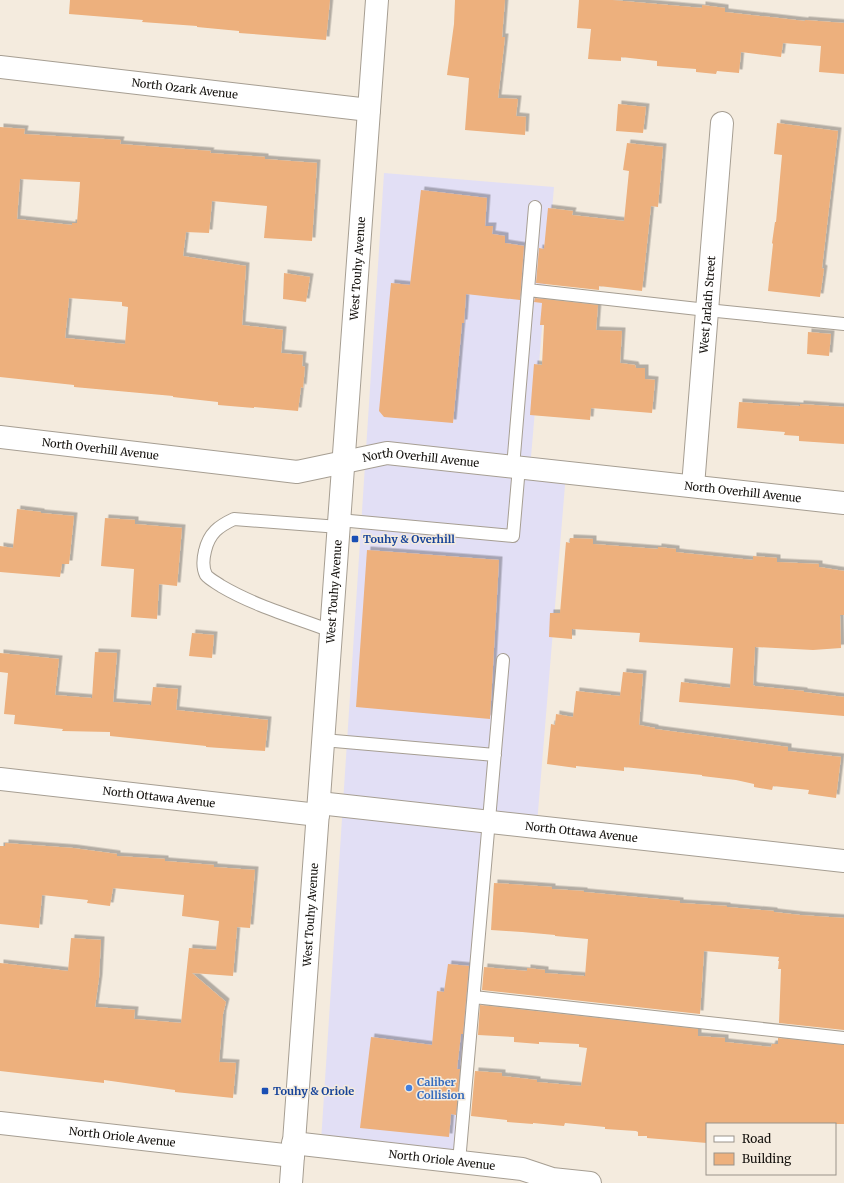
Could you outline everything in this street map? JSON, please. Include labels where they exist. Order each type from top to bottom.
[{"type":"street","name":"West Touhy Avenue","points":[[291,1183],[377,0]]},
{"type":"street","name":"North Ozark Avenue","points":[[0,67],[369,110]]},
{"type":"street","name":"West Jarlath Street","points":[[693,486],[722,123]]},
{"type":"street","name":"North Overhill Avenue","points":[[0,437],[297,472],[387,453],[844,503]]},
{"type":"street","name":"North Ottawa Avenue","points":[[0,779],[318,809],[490,821],[844,861]]},
{"type":"street","name":"North Oriole Avenue","points":[[0,1123],[459,1162],[522,1169],[552,1179],[590,1183]]},
{"type":"lane","points":[[331,631],[240,597],[217,583],[206,575],[202,561],[205,548],[210,538],[221,525],[234,519],[339,523],[513,536],[516,467],[535,207]]},
{"type":"lane","points":[[528,290],[844,324]]},
{"type":"lane","points":[[459,1162],[503,660]]},
{"type":"lane","points":[[323,740],[495,755]]},
{"type":"lane","points":[[474,997],[844,1038]]},
{"type":"shaded area","points":[[384,173],[554,187],[531,457],[567,461],[536,836],[492,832],[465,1168],[320,1157]]},
{"type":"building","points":[[70,0],[330,0],[326,40],[239,33],[239,31],[197,26],[69,14]]},
{"type":"building","points":[[455,0],[505,0],[502,37],[505,37],[498,98],[518,99],[516,116],[526,117],[525,135],[465,130],[469,78],[447,75],[454,24]]},
{"type":"building","points":[[579,0],[612,0],[702,8],[702,5],[725,8],[725,12],[805,21],[844,23],[844,74],[819,72],[821,46],[783,43],[781,57],[741,52],[739,73],[717,71],[716,74],[696,72],[696,69],[657,66],[657,61],[621,57],[621,61],[588,59],[591,29],[577,28]]},
{"type":"building","points":[[618,104],[646,107],[643,133],[616,131]]},
{"type":"building","points":[[777,123],[838,131],[820,297],[768,291],[782,155],[774,154]]},
{"type":"building","points":[[0,127],[25,129],[24,134],[121,140],[120,144],[211,151],[210,153],[317,163],[312,241],[264,238],[267,206],[212,201],[209,233],[186,232],[183,256],[246,266],[242,325],[283,330],[281,353],[303,355],[302,366],[305,367],[303,388],[301,387],[298,411],[218,405],[218,402],[173,396],[74,387],[74,385],[0,377]],"holes":[[[20,179],[80,182],[77,223],[72,223],[72,225],[17,219]],[[69,298],[122,302],[122,306],[128,307],[125,344],[65,338]]]},
{"type":"building","points":[[627,143],[663,147],[658,207],[651,206],[642,291],[599,286],[599,290],[536,283],[539,248],[544,249],[548,208],[573,211],[572,215],[624,221],[629,171],[623,170]]},
{"type":"building","points":[[421,190],[487,198],[485,226],[493,226],[492,234],[505,236],[505,243],[524,246],[520,300],[466,294],[453,423],[384,417],[379,411],[391,283],[410,285]]},
{"type":"building","points":[[284,273],[310,277],[306,302],[283,299]]},
{"type":"building","points":[[535,298],[598,305],[596,330],[622,331],[620,363],[635,365],[636,368],[645,368],[645,379],[655,380],[652,413],[591,408],[590,420],[530,415],[534,364],[542,365],[544,325],[540,325],[542,303],[534,302]]},
{"type":"building","points":[[808,332],[831,334],[829,356],[807,354]]},
{"type":"building","points":[[739,402],[844,407],[844,444],[799,441],[799,436],[784,435],[785,432],[737,428]]},
{"type":"building","points":[[17,509],[74,516],[69,564],[62,564],[60,577],[0,572],[0,546],[13,548]]},
{"type":"building","points":[[105,518],[135,520],[135,524],[182,528],[177,586],[159,584],[157,619],[131,617],[134,569],[101,566]]},
{"type":"building","points":[[570,538],[593,539],[593,544],[658,549],[658,547],[676,549],[676,552],[753,560],[753,556],[777,558],[777,562],[819,564],[819,567],[844,571],[844,615],[840,615],[841,648],[813,650],[755,647],[753,685],[844,697],[844,716],[679,702],[681,682],[730,688],[733,648],[639,642],[640,633],[572,629],[572,639],[549,637],[550,613],[560,613],[566,542],[570,543]]},
{"type":"building","points":[[367,550],[499,560],[490,719],[356,707]]},
{"type":"building","points":[[192,633],[214,635],[212,658],[189,656]]},
{"type":"building","points":[[95,652],[117,653],[113,702],[151,705],[153,687],[178,689],[176,710],[268,720],[265,751],[206,747],[110,736],[110,732],[62,731],[63,729],[14,724],[15,715],[4,714],[8,673],[0,672],[0,653],[59,659],[55,695],[92,698]]},
{"type":"building","points":[[623,672],[643,674],[639,725],[655,729],[788,747],[788,751],[841,757],[836,798],[808,794],[809,790],[773,786],[772,790],[754,787],[754,784],[736,780],[702,775],[624,767],[624,771],[576,766],[576,768],[547,764],[551,724],[555,725],[556,714],[573,717],[576,691],[620,696]]},
{"type":"building","points":[[5,843],[73,848],[117,854],[117,856],[165,859],[165,861],[214,865],[214,867],[255,870],[250,928],[237,927],[233,976],[192,973],[226,1002],[223,1014],[219,1062],[236,1063],[233,1098],[175,1092],[175,1090],[104,1080],[104,1083],[0,1071],[0,963],[68,971],[71,938],[101,940],[99,978],[95,1007],[135,1010],[134,1019],[181,1023],[189,948],[216,950],[219,921],[182,916],[184,895],[113,888],[110,906],[87,903],[88,900],[42,895],[39,928],[0,924],[0,846],[5,846]]},
{"type":"building","points":[[494,883],[552,887],[552,889],[680,901],[680,903],[727,906],[800,915],[844,918],[844,1030],[779,1023],[781,969],[778,969],[779,957],[704,951],[700,1014],[482,990],[484,967],[527,971],[527,968],[545,970],[545,973],[585,976],[588,939],[491,930]]},
{"type":"building","name":"Caliber Collision","points":[[448,964],[469,966],[463,1034],[461,1034],[457,1069],[460,1069],[456,1115],[451,1114],[449,1137],[360,1128],[371,1037],[432,1045],[437,991],[444,992]]},
{"type":"building","points":[[480,1005],[698,1029],[698,1036],[725,1038],[725,1042],[771,1047],[772,1044],[778,1044],[778,1038],[844,1045],[844,1124],[706,1123],[706,1143],[647,1138],[647,1136],[638,1136],[638,1132],[636,1131],[605,1129],[605,1127],[565,1123],[564,1126],[507,1122],[507,1120],[471,1116],[475,1071],[502,1073],[502,1076],[537,1080],[537,1082],[581,1086],[587,1048],[579,1047],[579,1044],[539,1042],[539,1044],[514,1042],[514,1037],[478,1035]]},
{"type":"place","name":"Touhy & Overhill","points":[[355,539]]},
{"type":"place","name":"Caliber Collision","points":[[409,1088]]},
{"type":"place","name":"Touhy & Oriole","points":[[265,1091]]}]
